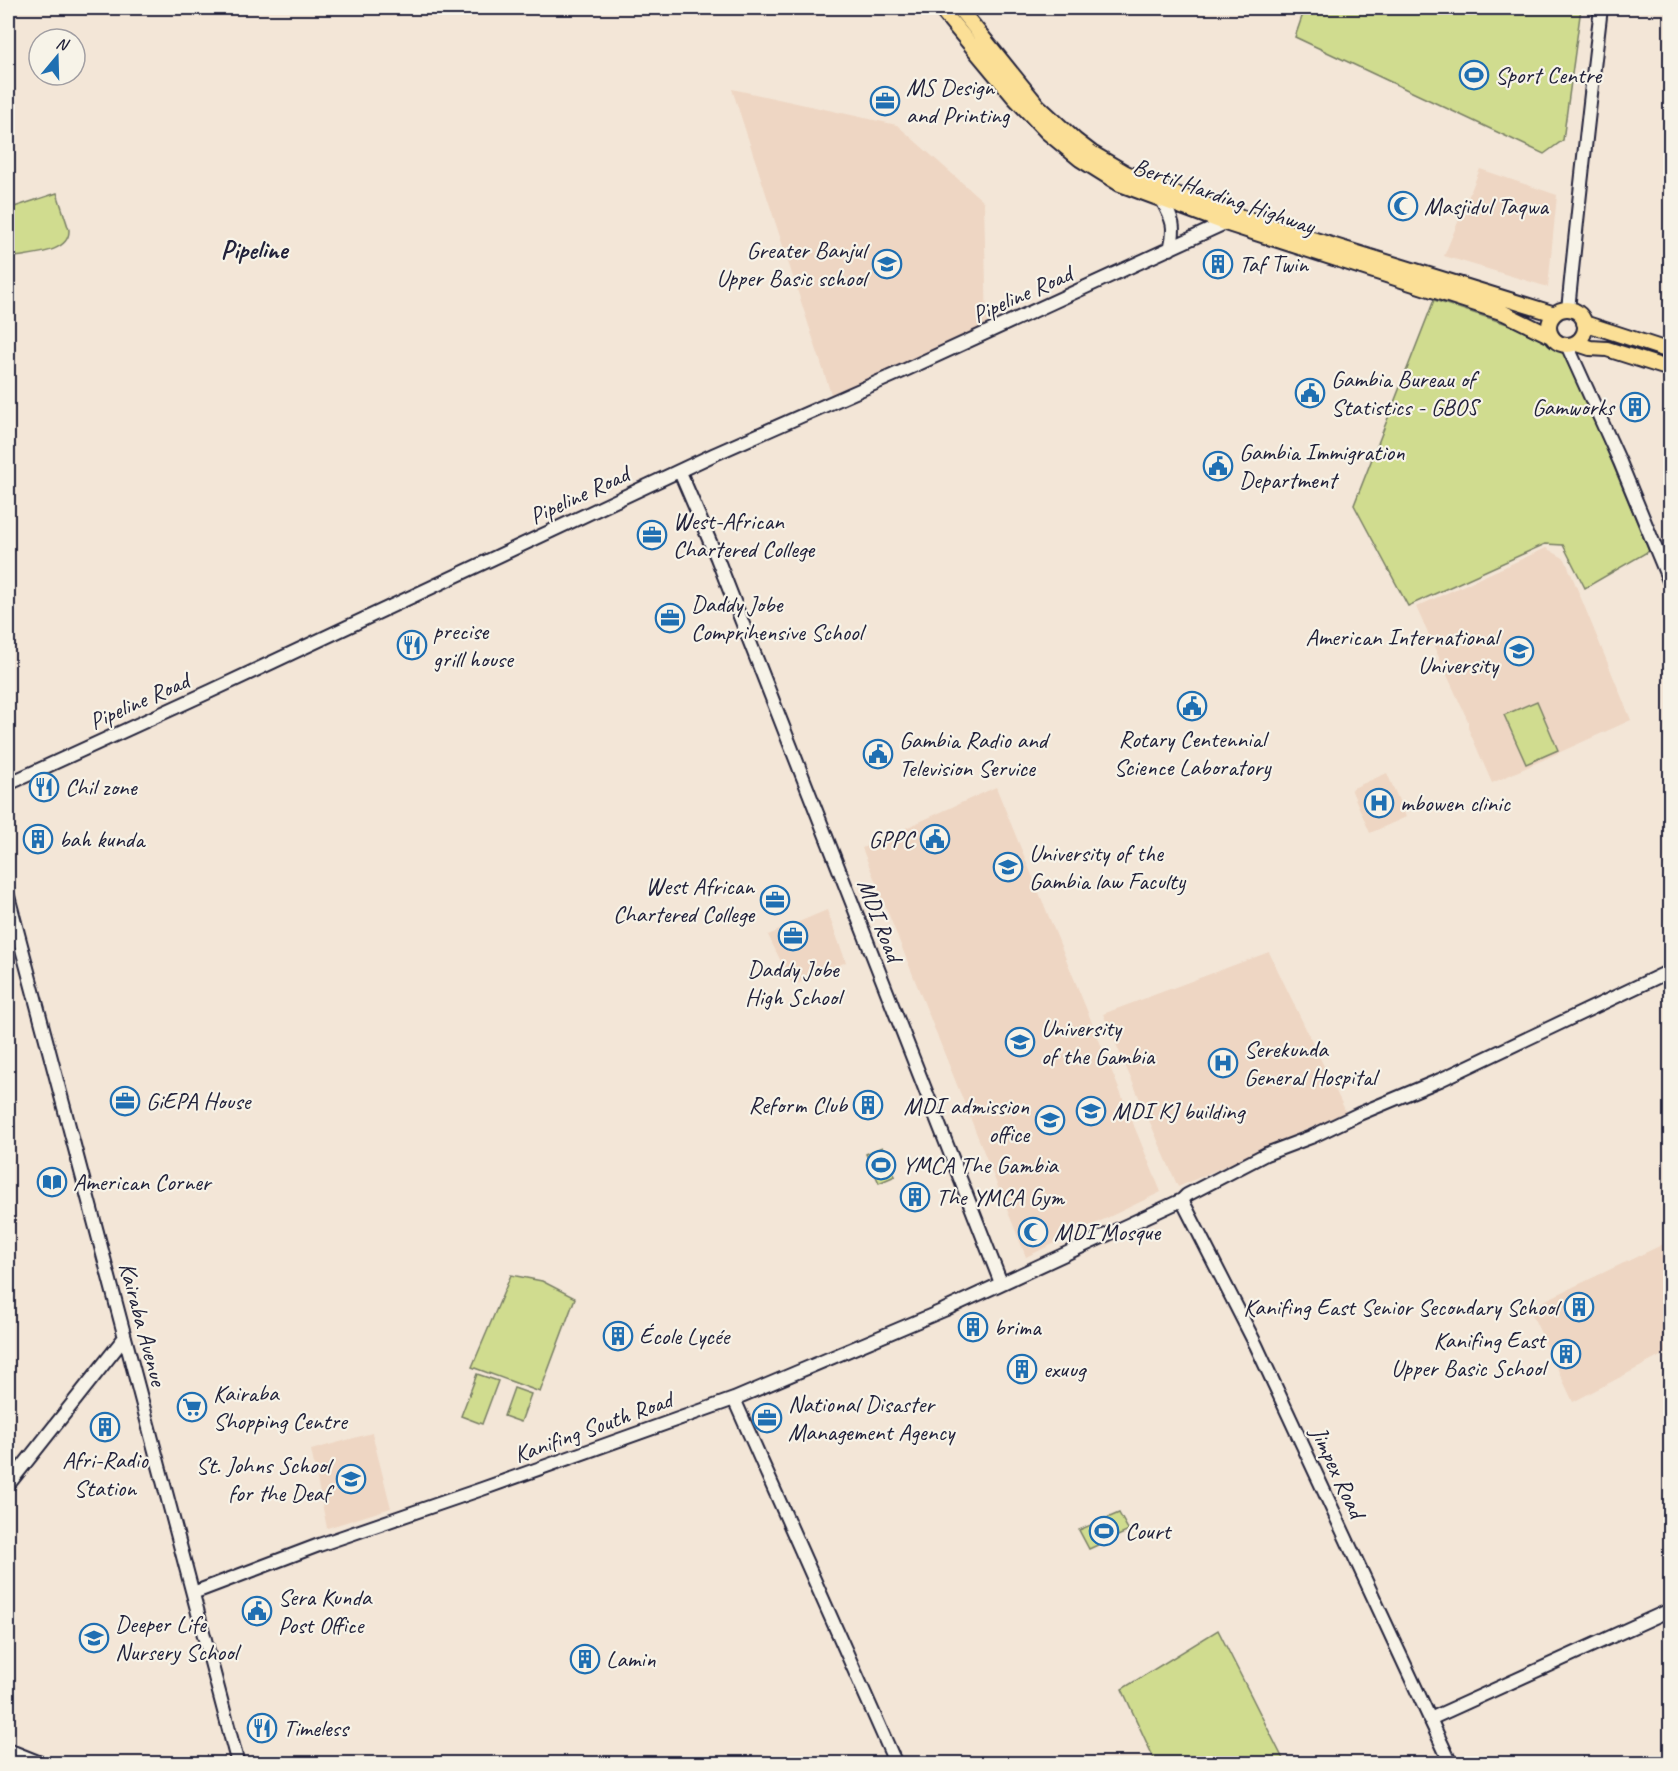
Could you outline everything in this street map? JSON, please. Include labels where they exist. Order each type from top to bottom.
[{"type":"main road","name":"Bertil Harding Highway","points":[[940,8],[1014,97],[1047,132],[1097,171],[1120,184],[1225,223],[1504,313],[1551,336]]},
{"type":"main road","name":"Bertil Harding Highway","points":[[959,8],[1038,106],[1092,153],[1126,173],[1241,217],[1561,312]]},
{"type":"main road","points":[[1571,344],[1584,333],[1584,323],[1577,312],[1561,312],[1550,322],[1551,336],[1558,342],[1590,348],[1607,349],[1671,369]]},
{"type":"main road","points":[[1584,323],[1671,351]]},
{"type":"street","points":[[1561,312],[1583,177],[1586,126],[1600,8]]},
{"type":"street","points":[[1162,200],[1174,225],[1170,249]]},
{"type":"street","name":"Pipeline Road","points":[[8,784],[715,454],[843,399],[1225,223]]},
{"type":"street","points":[[1571,344],[1671,583]]},
{"type":"street","name":"MDI Road","points":[[680,472],[717,558],[741,625],[1001,1283]]},
{"type":"street","name":"Kairaba Avenue","points":[[8,896],[238,1764]]},
{"type":"street","name":"Kanifing South Road","points":[[192,1593],[319,1545],[734,1399],[944,1310],[1182,1200],[1187,1195],[1266,1154],[1311,1137],[1440,1080],[1671,971]]},
{"type":"street","name":"Jimpex Road","points":[[1182,1200],[1256,1345],[1451,1764]]},
{"type":"street","points":[[8,1485],[125,1337]]},
{"type":"street","points":[[734,1399],[896,1764]]},
{"type":"street","points":[[1430,1719],[1671,1610]]},
{"type":"street","points":[[8,1750],[43,1764]]},
{"type":"shaded area","name":"Greater Banjul Upper Basic school","points":[[732,89],[897,125],[984,202],[987,327],[832,397]]},
{"type":"shaded area","points":[[1480,169],[1557,195],[1548,287],[1444,256]]},
{"type":"shaded area","name":"American International University","points":[[1546,548],[1565,559],[1631,720],[1492,783],[1468,728],[1468,721],[1416,607]]},
{"type":"shaded area","name":"mbowen clinic","points":[[1387,773],[1406,817],[1370,833],[1351,789]]},
{"type":"shaded area","name":"University of the Gambia","points":[[996,787],[1161,1192],[1026,1257],[862,848]]},
{"type":"shaded area","points":[[827,910],[846,962],[793,986],[768,935]]},
{"type":"shaded area","name":"Serekunda General Hospital","points":[[1269,952],[1346,1112],[1178,1187],[1103,1014]]},
{"type":"shaded area","points":[[1670,1241],[1670,1351],[1573,1402],[1529,1308]]},
{"type":"shaded area","name":"St. Johns School for the Deaf","points":[[372,1433],[391,1508],[327,1528],[311,1450]]},
{"type":"green space","name":"Sport Centre","points":[[1305,8],[1581,8],[1563,140],[1544,154],[1295,37]]},
{"type":"green space","points":[[57,193],[69,230],[68,238],[57,248],[15,257],[8,209]]},
{"type":"green space","points":[[1434,300],[1562,342],[1649,551],[1585,588],[1563,545],[1545,544],[1408,606],[1354,505]]},
{"type":"green space","points":[[1537,701],[1558,750],[1526,764],[1504,715]]},
{"type":"green space","name":"YMCA The Gambia","points":[[882,1147],[895,1176],[879,1183],[866,1154]]},
{"type":"green space","points":[[511,1275],[542,1281],[575,1298],[540,1392],[472,1367]]},
{"type":"green space","points":[[477,1374],[498,1381],[482,1424],[461,1416]]},
{"type":"green space","points":[[514,1388],[531,1394],[521,1422],[504,1416]]},
{"type":"green space","name":"Court","points":[[1119,1513],[1129,1531],[1089,1549],[1079,1530]]},
{"type":"green space","points":[[1218,1630],[1285,1763],[1156,1763],[1122,1689]]},
{"type":"place","name":"Sport Centre","points":[[1474,75]]},
{"type":"place","name":"MS Design and Printing","points":[[885,101]]},
{"type":"place","name":"Masjidul Taqwa","points":[[1403,206]]},
{"type":"place","name":"Greater Banjul Upper Basic school","points":[[887,264]]},
{"type":"place","name":"Taf Twin","points":[[1218,264]]},
{"type":"place","name":"Gambia Bureau of Statistics - GBOS","points":[[1310,393]]},
{"type":"place","name":"Gamworks","points":[[1635,407]]},
{"type":"place","name":"Gambia Immigration Department","points":[[1218,466]]},
{"type":"place","name":"West-African Chartered College","points":[[652,535]]},
{"type":"place","name":"Daddy Jobe Comprihensive School","points":[[670,618]]},
{"type":"place","name":"precise grill house","points":[[412,645]]},
{"type":"place","name":"American International University","points":[[1519,651]]},
{"type":"place","name":"Rotary Centennial Science Laboratory","points":[[1192,706]]},
{"type":"place","name":"Gambia Radio and Television Service","points":[[878,754]]},
{"type":"place","name":"Chil zone","points":[[44,787]]},
{"type":"place","name":"mbowen clinic","points":[[1379,803]]},
{"type":"place","name":"bah kunda","points":[[38,839]]},
{"type":"place","name":"GPPC","points":[[935,839]]},
{"type":"place","name":"University of the Gambia law Faculty","points":[[1008,867]]},
{"type":"place","name":"West African Chartered College","points":[[775,900]]},
{"type":"place","name":"Daddy Jobe High School","points":[[793,936]]},
{"type":"place","name":"University of the Gambia","points":[[1020,1042]]},
{"type":"place","name":"Serekunda General Hospital","points":[[1223,1063]]},
{"type":"place","name":"GiEPA House","points":[[125,1101]]},
{"type":"place","name":"Reform Club","points":[[868,1105]]},
{"type":"place","name":"MDI KJ building","points":[[1091,1111]]},
{"type":"place","name":"MDI admission office","points":[[1050,1120]]},
{"type":"place","name":"YMCA The Gambia","points":[[881,1165]]},
{"type":"place","name":"American Corner","points":[[52,1182]]},
{"type":"place","name":"The YMCA Gym","points":[[915,1197]]},
{"type":"place","name":"MDI Mosque","points":[[1033,1232]]},
{"type":"place","name":"Kanifing East Senior Secondary School","points":[[1579,1307]]},
{"type":"place","name":"brima","points":[[973,1327]]},
{"type":"place","name":"École Lycée","points":[[618,1336]]},
{"type":"place","name":"Kanifing East Upper Basic School","points":[[1566,1354]]},
{"type":"place","name":"exuug","points":[[1022,1369]]},
{"type":"place","name":"Kairaba Shopping Centre","points":[[192,1407]]},
{"type":"place","name":"National Disaster Management Agency","points":[[767,1418]]},
{"type":"place","name":"Afri-Radio Station","points":[[105,1427]]},
{"type":"place","name":"St. Johns School for the Deaf","points":[[351,1479]]},
{"type":"place","name":"Court","points":[[1104,1531]]},
{"type":"place","name":"Sera Kunda Post Office","points":[[257,1611]]},
{"type":"place","name":"Deeper Life Nursery School","points":[[94,1638]]},
{"type":"place","name":"Lamin","points":[[585,1659]]},
{"type":"place","name":"Timeless","points":[[262,1728]]},
{"type":"district","name":"Pipeline","points":[[254,249]]}]
